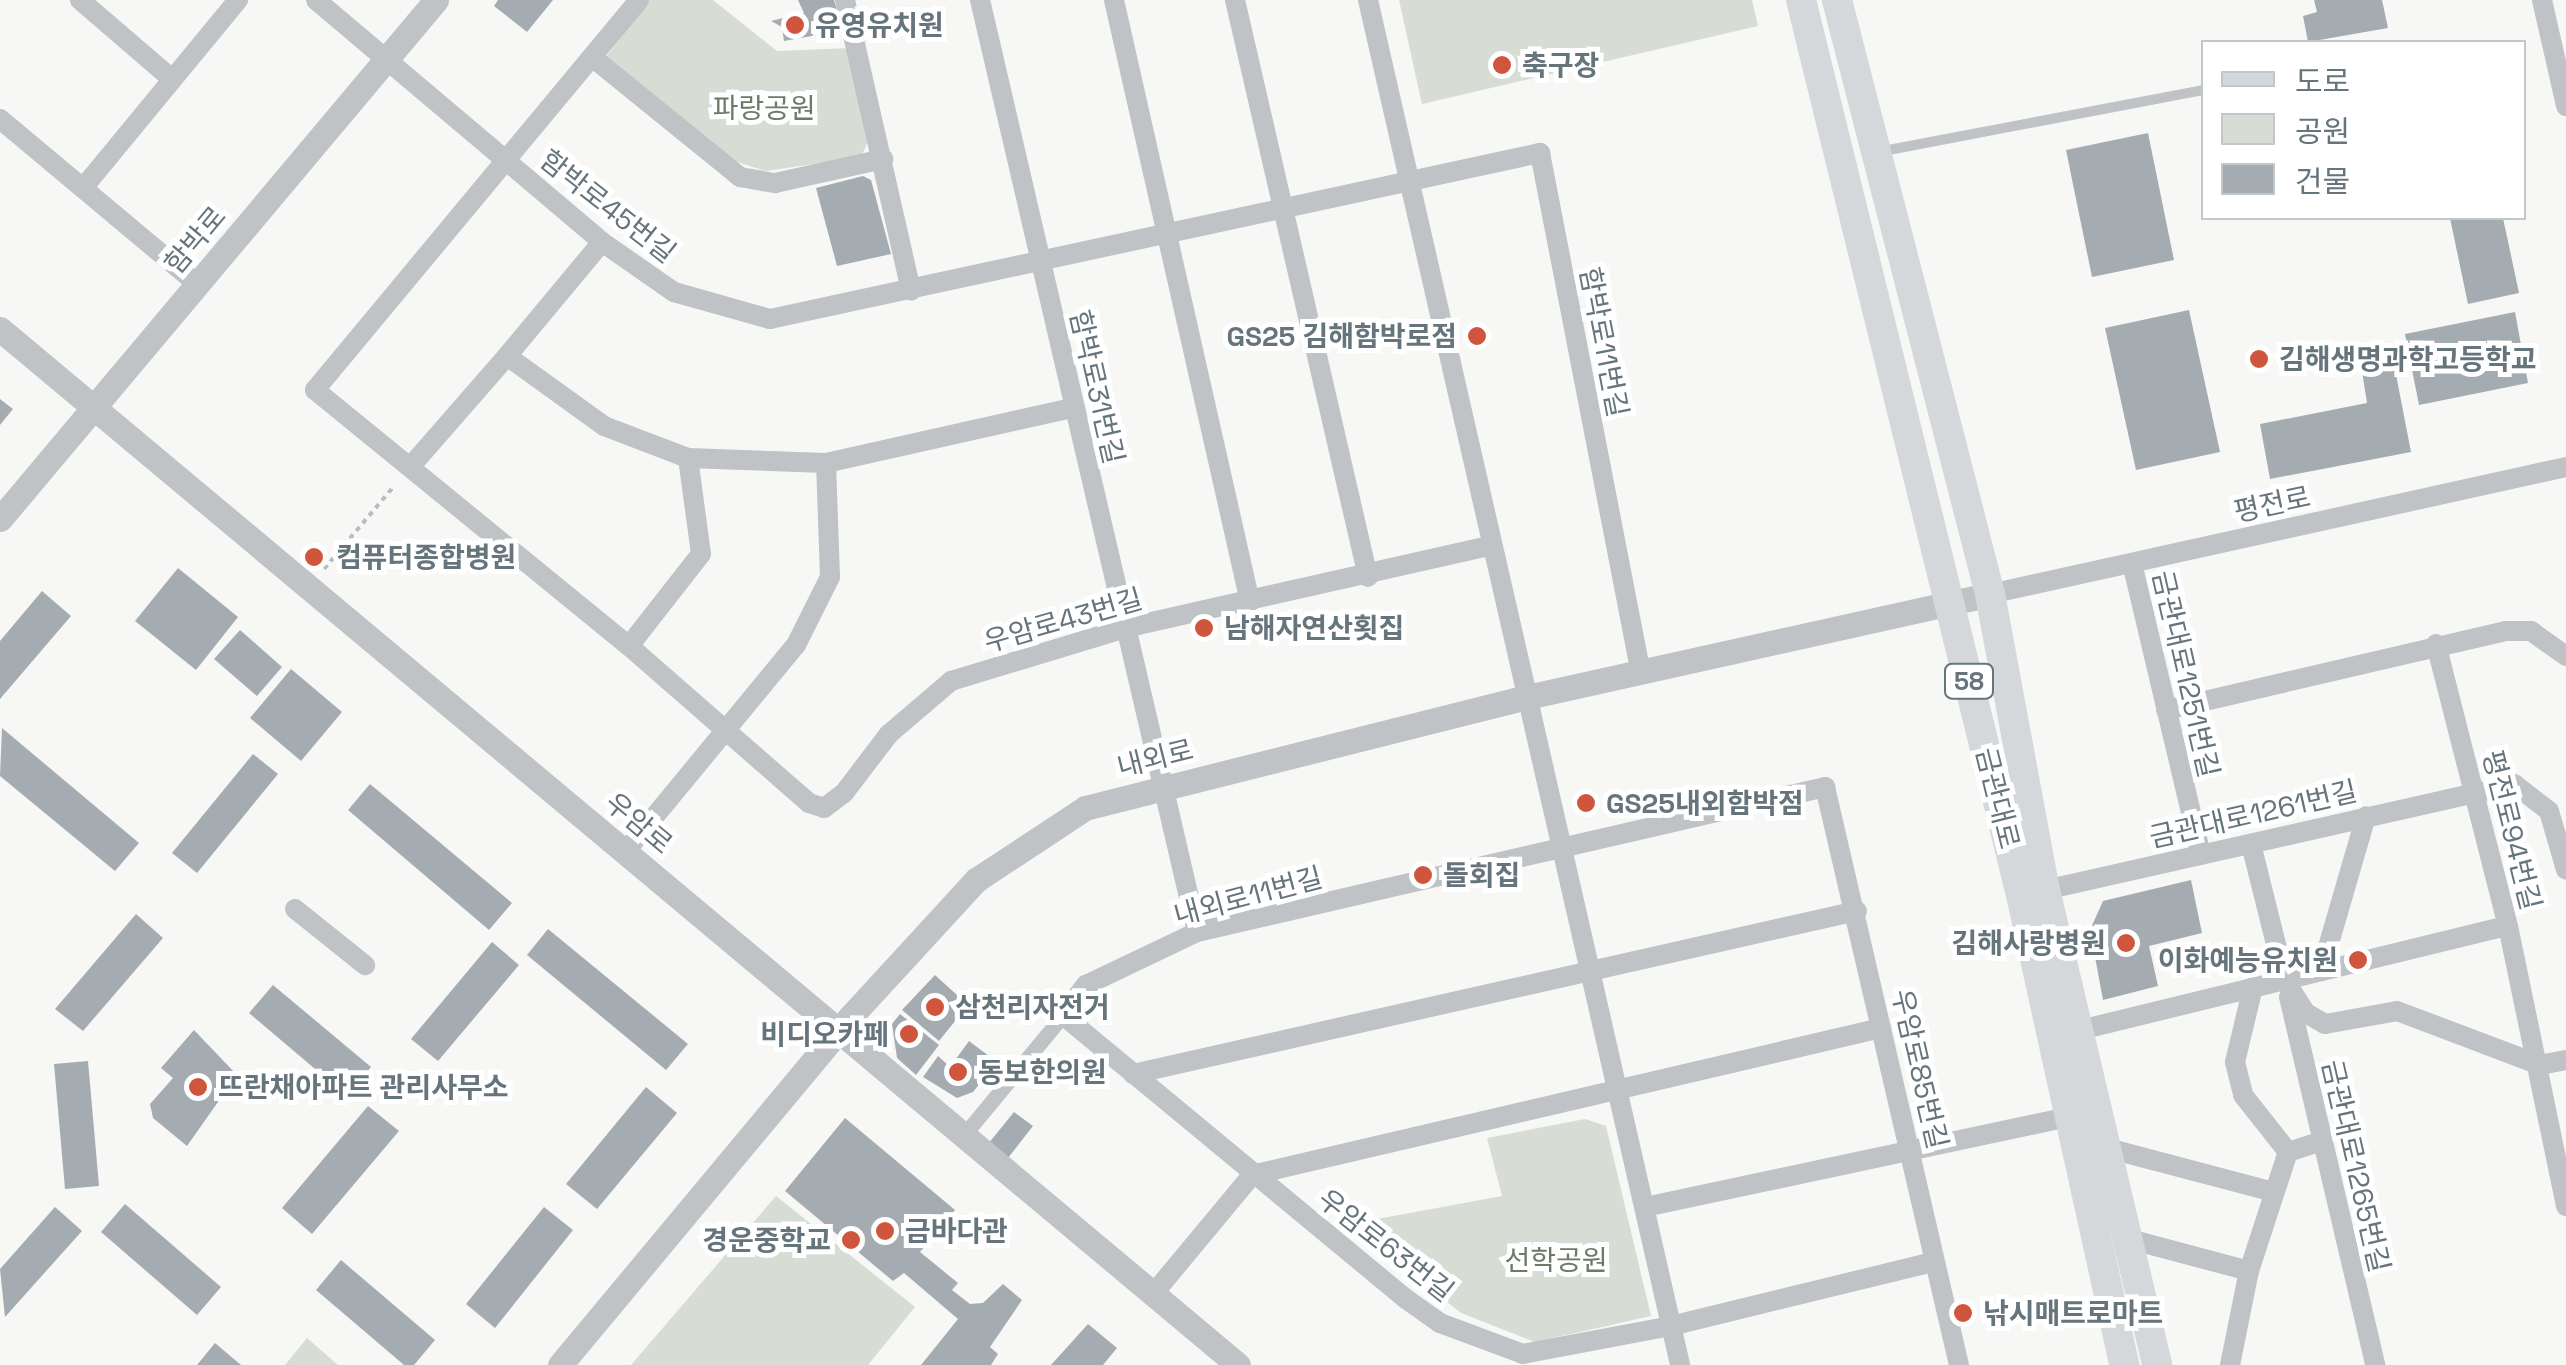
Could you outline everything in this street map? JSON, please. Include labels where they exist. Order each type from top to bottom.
[{"type":"main road","name":"금관대로","points":[[1801,0],[1950,605],[2124,1365]]},
{"type":"main road","name":"금관대로","points":[[1837,0],[1872,153],[1990,594],[2045,890],[2157,1365]]},
{"type":"street","points":[[80,0],[172,79]]},
{"type":"street","points":[[84,188],[238,0]]},
{"type":"street","name":"함박로45번길","points":[[316,0],[602,242],[674,292],[770,319],[1409,181]]},
{"type":"street","name":"함박로","points":[[0,519],[436,0]]},
{"type":"street","points":[[506,160],[639,0]]},
{"type":"street","points":[[845,0],[910,291]]},
{"type":"street","name":"함박로31번길","points":[[980,0],[1160,788],[1197,932]]},
{"type":"street","points":[[1114,0],[1250,602]]},
{"type":"street","points":[[1236,0],[1368,576]]},
{"type":"street","points":[[1368,0],[1680,1365]]},
{"type":"street","points":[[2542,0],[2566,106]]},
{"type":"street","points":[[592,57],[740,177],[775,183],[883,159]]},
{"type":"street","points":[[0,120],[197,284]]},
{"type":"street","name":"함박로11번길","points":[[1409,181],[1540,152],[1641,674]]},
{"type":"street","name":"함박로45번길","points":[[410,466],[315,390],[506,160]]},
{"type":"street","points":[[602,242],[410,466],[725,731]]},
{"type":"street","name":"우암로","points":[[0,329],[1238,1365]]},
{"type":"street","points":[[507,356],[604,426],[688,458],[826,463],[1074,408]]},
{"type":"street","points":[[628,646],[701,554],[688,458]]},
{"type":"street","points":[[626,851],[796,644],[830,576],[826,463]]},
{"type":"street","name":"평전로","points":[[1990,594],[2566,467]]},
{"type":"street","name":"우암로43번길","points":[[725,731],[808,803],[824,808],[889,734],[951,681],[1125,628],[1490,546]]},
{"type":"street","name":"금관대로1251번길","points":[[2132,563],[2201,856]]},
{"type":"street","name":"내외로","points":[[560,1365],[976,880],[1085,808],[1527,696],[1641,674],[1990,594]]},
{"type":"street","points":[[2166,710],[2436,644],[2521,629],[2566,656]]},
{"type":"street","name":"평전로94번길","points":[[2436,644],[2508,926],[2566,1206]]},
{"type":"street","name":"금관대로1261번길","points":[[2045,890],[2473,789],[2514,784],[2534,795],[2558,830],[2566,870]]},
{"type":"street","name":"내외로11번길","points":[[963,1136],[1086,985],[1197,932],[1825,787]]},
{"type":"street","name":"우암로85번길","points":[[1825,787],[1857,911],[1959,1365]]},
{"type":"street","points":[[2321,971],[2366,816]]},
{"type":"street","name":"금관대로1265번길","points":[[2251,844],[2375,1365]]},
{"type":"street","points":[[294,908],[364,965]]},
{"type":"street","points":[[1133,1074],[1857,911]]},
{"type":"street","points":[[2080,1030],[2508,926]]},
{"type":"street","points":[[2285,980],[2306,1012],[2326,1024],[2397,1011],[2540,1066],[2566,1060]]},
{"type":"street","points":[[2253,988],[2234,1062],[2243,1094],[2288,1152]]},
{"type":"street","name":"우암로63번길","points":[[1063,1015],[1252,1175],[1440,1324],[1523,1354],[1671,1326]]},
{"type":"street","points":[[1617,1091],[1881,1028]]},
{"type":"street","name":"우암로63번길","points":[[1252,1175],[1617,1091]]},
{"type":"street","points":[[1644,1207],[2068,1117]]},
{"type":"street","points":[[2288,1152],[2321,1140]]},
{"type":"street","points":[[2106,1148],[2274,1192]]},
{"type":"street","points":[[2230,1365],[2250,1271],[2288,1152]]},
{"type":"street","points":[[1154,1293],[1252,1175]]},
{"type":"street","points":[[2129,1238],[2250,1271]]},
{"type":"street","points":[[1671,1326],[1934,1262]]},
{"type":"lane","points":[[1872,153],[2201,91]]},
{"type":"path","points":[[308,589],[410,466]]},
{"type":"green space","name":"파랑공원","points":[[649,0],[713,0],[777,51],[851,48],[870,137],[861,157],[766,171],[737,162],[603,61]]},
{"type":"green space","name":"축구장","points":[[1399,0],[1752,0],[1758,26],[1422,104]]},
{"type":"green space","name":"선학공원","points":[[1585,1119],[1606,1126],[1651,1316],[1535,1342],[1461,1313],[1350,1224],[1502,1196],[1487,1138]]},
{"type":"green space","points":[[776,1196],[915,1307],[868,1365],[631,1365]]},
{"type":"green space","points":[[307,1338],[338,1365],[285,1365]]},
{"type":"building","points":[[498,0],[553,0],[527,32],[494,6]]},
{"type":"building","points":[[798,0],[834,0],[842,27],[820,26],[812,36],[784,41],[782,27],[771,21],[804,13]]},
{"type":"building","points":[[2314,0],[2382,0],[2388,28],[2308,40],[2303,16],[2317,12]]},
{"type":"building","points":[[2148,133],[2174,260],[2092,277],[2066,150]]},
{"type":"building","points":[[863,176],[871,180],[891,254],[837,266],[816,188]]},
{"type":"building","points":[[2450,220],[2503,220],[2519,293],[2468,304]]},
{"type":"building","points":[[2189,310],[2220,452],[2136,470],[2105,328]]},
{"type":"building","points":[[2515,312],[2528,383],[2419,405],[2405,334]]},
{"type":"building","points":[[2393,359],[2411,452],[2270,479],[2260,424],[2367,403],[2361,365]]},
{"type":"building","points":[[0,399],[13,409],[0,425]]},
{"type":"building","points":[[178,568],[238,617],[196,670],[135,621]]},
{"type":"building","points":[[42,591],[71,616],[0,699],[0,641]]},
{"type":"building","points":[[240,630],[282,667],[257,696],[214,659]]},
{"type":"building","points":[[291,669],[342,712],[301,761],[250,718]]},
{"type":"building","points":[[2,728],[139,843],[115,871],[0,776]]},
{"type":"building","points":[[253,754],[278,774],[197,873],[172,853]]},
{"type":"building","points":[[370,784],[512,903],[489,930],[348,810]]},
{"type":"building","name":"김해사랑병원","points":[[2191,880],[2202,933],[2149,946],[2158,986],[2103,1000],[2090,930],[2103,901]]},
{"type":"building","points":[[136,914],[163,938],[83,1031],[55,1009]]},
{"type":"building","points":[[548,929],[688,1044],[666,1070],[527,955]]},
{"type":"building","points":[[492,942],[519,965],[438,1061],[411,1039]]},
{"type":"building","name":"삼천리자전거","points":[[935,975],[968,1005],[939,1041],[902,1010]]},
{"type":"building","points":[[273,985],[371,1067],[347,1096],[249,1013]]},
{"type":"building","name":"비디오카페","points":[[900,1014],[939,1045],[916,1075],[897,1058],[892,1024]]},
{"type":"building","name":"뜨란채아파트 관리사무소","points":[[194,1030],[237,1075],[187,1146],[153,1118],[150,1104],[173,1078],[161,1068]]},
{"type":"building","name":"동보한의원","points":[[969,1041],[997,1062],[973,1092],[957,1098],[923,1077],[938,1056],[950,1067]]},
{"type":"building","points":[[88,1061],[99,1186],[65,1189],[54,1064]]},
{"type":"building","points":[[646,1087],[677,1113],[597,1209],[566,1184]]},
{"type":"building","points":[[368,1106],[399,1131],[312,1234],[282,1208]]},
{"type":"building","points":[[1014,1112],[1033,1126],[1008,1158],[988,1144]]},
{"type":"building","name":"금바다관","points":[[845,1118],[955,1210],[920,1252],[958,1283],[952,1290],[970,1304],[983,1303],[1003,1284],[1022,1300],[990,1347],[998,1354],[991,1365],[921,1365],[958,1319],[904,1273],[893,1281],[785,1191]]},
{"type":"building","points":[[125,1204],[221,1287],[197,1315],[101,1232]]},
{"type":"building","points":[[55,1207],[82,1231],[5,1317],[0,1269]]},
{"type":"building","points":[[544,1207],[573,1230],[495,1328],[466,1304]]},
{"type":"building","points":[[341,1260],[435,1340],[414,1365],[404,1365],[316,1290]]},
{"type":"building","points":[[1088,1324],[1117,1348],[1103,1365],[1051,1365]]},
{"type":"building","points":[[215,1343],[241,1365],[197,1365]]},
{"type":"place","name":"유영유치원","points":[[795,25]]},
{"type":"place","name":"축구장","points":[[1502,65]]},
{"type":"place","name":"GS25 김해함박로점","points":[[1477,336]]},
{"type":"place","name":"김해생명과학고등학교","points":[[2259,359]]},
{"type":"place","name":"컴퓨터종합병원","points":[[314,557]]},
{"type":"place","name":"남해자연산횟집","points":[[1204,628]]},
{"type":"place","name":"GS25내외함박점","points":[[1586,803]]},
{"type":"place","name":"돌회집","points":[[1423,875]]},
{"type":"place","name":"김해사랑병원","points":[[2126,943]]},
{"type":"place","name":"이화예능유치원","points":[[2358,960]]},
{"type":"place","name":"삼천리자전거","points":[[935,1007]]},
{"type":"place","name":"비디오카페","points":[[909,1034]]},
{"type":"place","name":"동보한의원","points":[[958,1072]]},
{"type":"place","name":"뜨란채아파트 관리사무소","points":[[198,1087]]},
{"type":"place","name":"금바다관","points":[[885,1231]]},
{"type":"place","name":"경운중학교","points":[[851,1240]]},
{"type":"place","name":"낚시매트로마트","points":[[1963,1313]]}]
